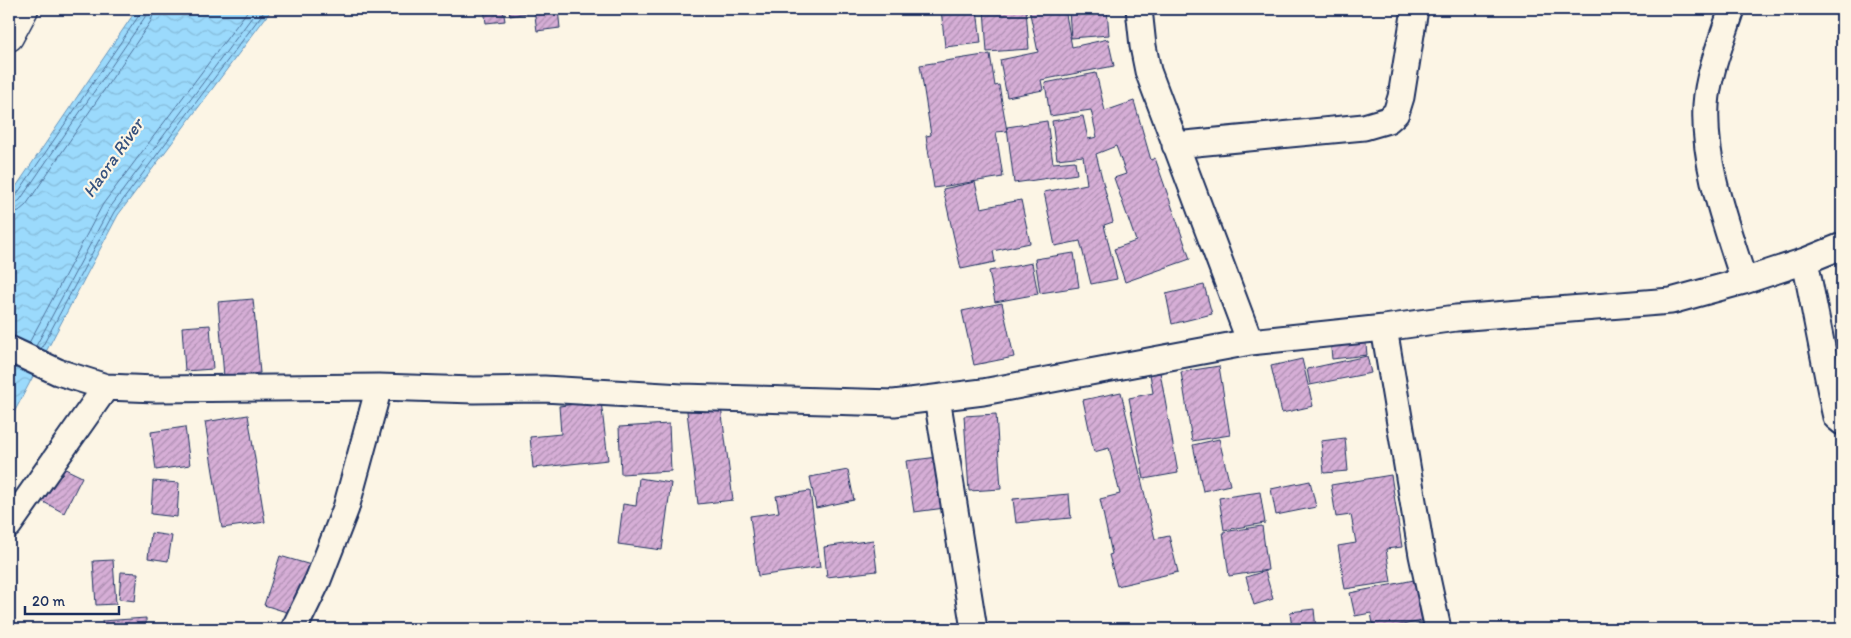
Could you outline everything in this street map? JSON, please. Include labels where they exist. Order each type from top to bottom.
[{"type":"street","points":[[9,38],[24,9]]},
{"type":"street","points":[[1139,9],[1148,71],[1250,342]]},
{"type":"street","points":[[1175,145],[1364,127],[1388,120],[1396,113],[1401,97],[1416,9]]},
{"type":"street","points":[[1732,9],[1712,74],[1706,104],[1707,136],[1711,170],[1718,202],[1744,281]]},
{"type":"street","points":[[9,349],[58,372],[106,387],[156,389],[379,387],[474,390],[544,389],[692,397],[894,403],[983,392],[1250,342],[1384,328],[1456,318],[1671,301],[1744,281],[1805,261],[1842,246]]},
{"type":"street","points":[[1805,261],[1836,417],[1842,422]]},
{"type":"street","points":[[1384,328],[1422,555],[1438,629]]},
{"type":"street","points":[[9,526],[106,387]]},
{"type":"street","points":[[294,629],[318,580],[346,508],[379,387]]},
{"type":"street","points":[[937,398],[974,629]]},
{"type":"water","name":"Haora River","points":[[137,9],[272,9],[118,215],[9,422],[9,197]]},
{"type":"building","points":[[484,9],[503,9],[505,21],[486,23]]},
{"type":"building","points":[[509,9],[526,9],[527,13],[510,16]]},
{"type":"building","points":[[534,9],[558,9],[560,28],[537,31]]},
{"type":"building","points":[[941,9],[977,9],[981,43],[945,47]]},
{"type":"building","points":[[984,9],[1026,9],[1029,49],[987,52]]},
{"type":"building","points":[[1029,9],[1065,9],[1072,47],[1108,39],[1114,66],[1041,80],[1043,90],[1007,97],[1000,60],[1038,52]]},
{"type":"building","points":[[1107,9],[1109,35],[1071,38],[1069,11]]},
{"type":"building","points":[[990,54],[995,86],[999,85],[1007,131],[996,132],[1003,177],[934,188],[926,136],[931,135],[920,65]]},
{"type":"building","points":[[1096,73],[1105,111],[1134,101],[1151,160],[1155,158],[1190,259],[1125,282],[1114,249],[1136,241],[1114,178],[1126,174],[1116,146],[1096,154],[1113,222],[1104,225],[1117,279],[1091,284],[1080,241],[1055,246],[1044,192],[1087,184],[1083,156],[1057,159],[1052,121],[1083,116],[1088,139],[1097,137],[1091,110],[1050,116],[1045,83]]},
{"type":"building","points":[[1047,121],[1053,163],[1075,161],[1077,174],[1014,183],[1007,127]]},
{"type":"building","points":[[975,182],[981,208],[1021,200],[1030,243],[993,251],[995,262],[961,269],[943,189]]},
{"type":"building","points":[[1074,253],[1079,287],[1040,293],[1035,259]]},
{"type":"building","points":[[1032,263],[1038,294],[995,302],[989,271]]},
{"type":"building","points":[[1204,285],[1212,314],[1172,324],[1166,294]]},
{"type":"building","points":[[253,299],[260,373],[224,377],[218,302]]},
{"type":"building","points":[[1002,303],[1014,357],[974,365],[962,311]]},
{"type":"building","points":[[210,325],[213,369],[185,371],[182,327]]},
{"type":"building","points":[[1365,334],[1367,355],[1332,359],[1330,338]]},
{"type":"building","points":[[1367,356],[1371,373],[1310,385],[1307,369]]},
{"type":"building","points":[[1302,359],[1313,406],[1282,413],[1271,366]]},
{"type":"building","points":[[1219,366],[1230,435],[1192,441],[1181,372]]},
{"type":"building","points":[[1160,372],[1178,473],[1144,479],[1129,398],[1153,393],[1150,374]]},
{"type":"building","points":[[1121,392],[1155,539],[1169,536],[1178,572],[1117,586],[1109,555],[1112,554],[1100,499],[1120,494],[1109,448],[1094,452],[1083,400]]},
{"type":"building","points":[[720,399],[733,500],[698,504],[686,403]]},
{"type":"building","points":[[601,401],[608,460],[533,468],[530,437],[561,434],[559,406]]},
{"type":"building","points":[[996,414],[1001,489],[969,491],[964,416]]},
{"type":"building","points":[[248,415],[265,522],[222,528],[205,422]]},
{"type":"building","points":[[669,424],[671,471],[621,474],[619,427]]},
{"type":"building","points":[[185,427],[190,465],[156,470],[151,432]]},
{"type":"building","points":[[1345,438],[1348,471],[1324,473],[1321,441]]},
{"type":"building","points":[[1219,439],[1230,485],[1203,491],[1193,445]]},
{"type":"building","points":[[938,457],[945,508],[914,512],[906,461]]},
{"type":"building","points":[[55,464],[82,477],[64,513],[38,499]]},
{"type":"building","points":[[848,470],[854,500],[816,508],[810,477]]},
{"type":"building","points":[[1391,475],[1402,547],[1386,549],[1391,582],[1345,589],[1338,546],[1356,543],[1351,515],[1336,517],[1331,485]]},
{"type":"building","points":[[639,478],[671,483],[662,550],[618,544],[623,504],[636,506]]},
{"type":"building","points":[[153,481],[179,483],[177,517],[151,514]]},
{"type":"building","points":[[1310,481],[1316,507],[1276,515],[1271,489]]},
{"type":"building","points":[[810,491],[820,567],[758,576],[750,516],[779,512],[776,496]]},
{"type":"building","points":[[1260,492],[1265,523],[1224,530],[1219,498]]},
{"type":"building","points":[[1069,494],[1071,518],[1016,523],[1013,499]]},
{"type":"building","points":[[1262,526],[1268,570],[1229,576],[1223,532]]},
{"type":"building","points":[[151,533],[172,536],[168,561],[148,558]]},
{"type":"building","points":[[873,540],[877,571],[827,577],[824,547]]},
{"type":"building","points":[[280,556],[311,565],[296,615],[264,605]]},
{"type":"building","points":[[113,560],[116,604],[96,605],[93,561]]},
{"type":"building","points":[[1265,571],[1273,599],[1254,605],[1246,577]]},
{"type":"building","points":[[121,572],[138,573],[135,601],[119,599]]},
{"type":"building","points":[[1414,580],[1422,621],[1374,629],[1371,613],[1355,616],[1350,593]]},
{"type":"building","points":[[1314,609],[1316,629],[1292,629],[1290,612]]},
{"type":"building","points":[[146,618],[146,629],[103,629],[102,621]]},
{"type":"building","points":[[1278,624],[1279,629],[1255,629]]},
{"type":"building","points":[[1423,624],[1424,629],[1394,629]]}]
